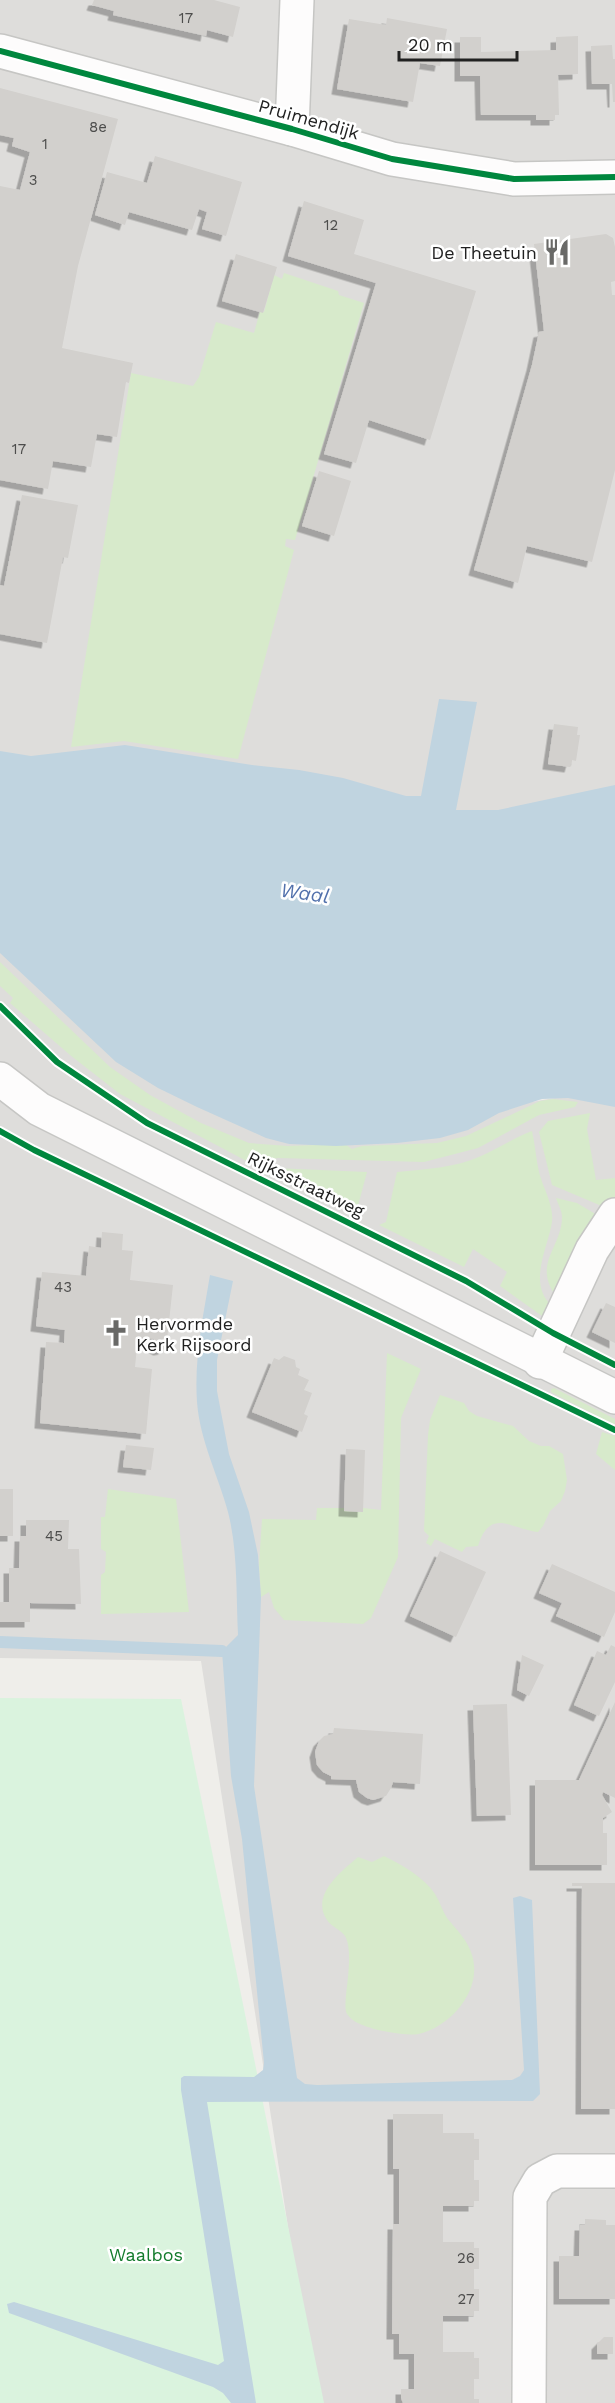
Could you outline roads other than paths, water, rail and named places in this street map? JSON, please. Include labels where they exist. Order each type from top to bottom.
[{"type":"street","points":[[292,129],[297,0]]},
{"type":"street","name":"Pruimendijk","points":[[0,51],[292,129],[392,159],[514,180],[615,177]]},
{"type":"street","points":[[6,1096],[39,1109],[540,1362],[615,1397]]},
{"type":"street","points":[[540,1362],[592,1250],[615,1215]]},
{"type":"street","points":[[529,2403],[530,2197],[540,2180],[557,2171],[615,2171]]},
{"type":"water","name":"Waal","points":[[439,699],[477,702],[456,810],[498,810],[615,785],[615,1107],[568,1098],[542,1099],[499,1113],[468,1130],[440,1138],[336,1146],[289,1144],[266,1138],[197,1107],[158,1088],[116,1062],[0,953],[0,751],[31,756],[125,745],[299,770],[343,778],[406,796],[421,796]]},
{"type":"water","points":[[210,1275],[233,1281],[217,1360],[217,1391],[229,1454],[249,1512],[258,1555],[261,1597],[254,1786],[297,2078],[305,2084],[317,2085],[512,2080],[520,2076],[524,2070],[513,1898],[520,1896],[532,1900],[540,2094],[533,2101],[207,2102],[256,2403],[231,2403],[223,2393],[213,2387],[9,2313],[7,2304],[14,2302],[218,2365],[224,2361],[181,2090],[181,2078],[184,2076],[254,2077],[263,2070],[264,2063],[242,1839],[231,1776],[222,1651],[238,1635],[234,1542],[224,1498],[205,1444],[197,1402],[198,1354]]},
{"type":"waterway","points":[[0,1642],[222,1651]]},
{"type":"place","name":"De Theetuin","points":[[557,252]]},
{"type":"place","name":"Hervormde Kerk Rijsoord","points":[[116,1333]]},
{"type":"park label","name":"Waalbos","points":[[146,2254]]}]
